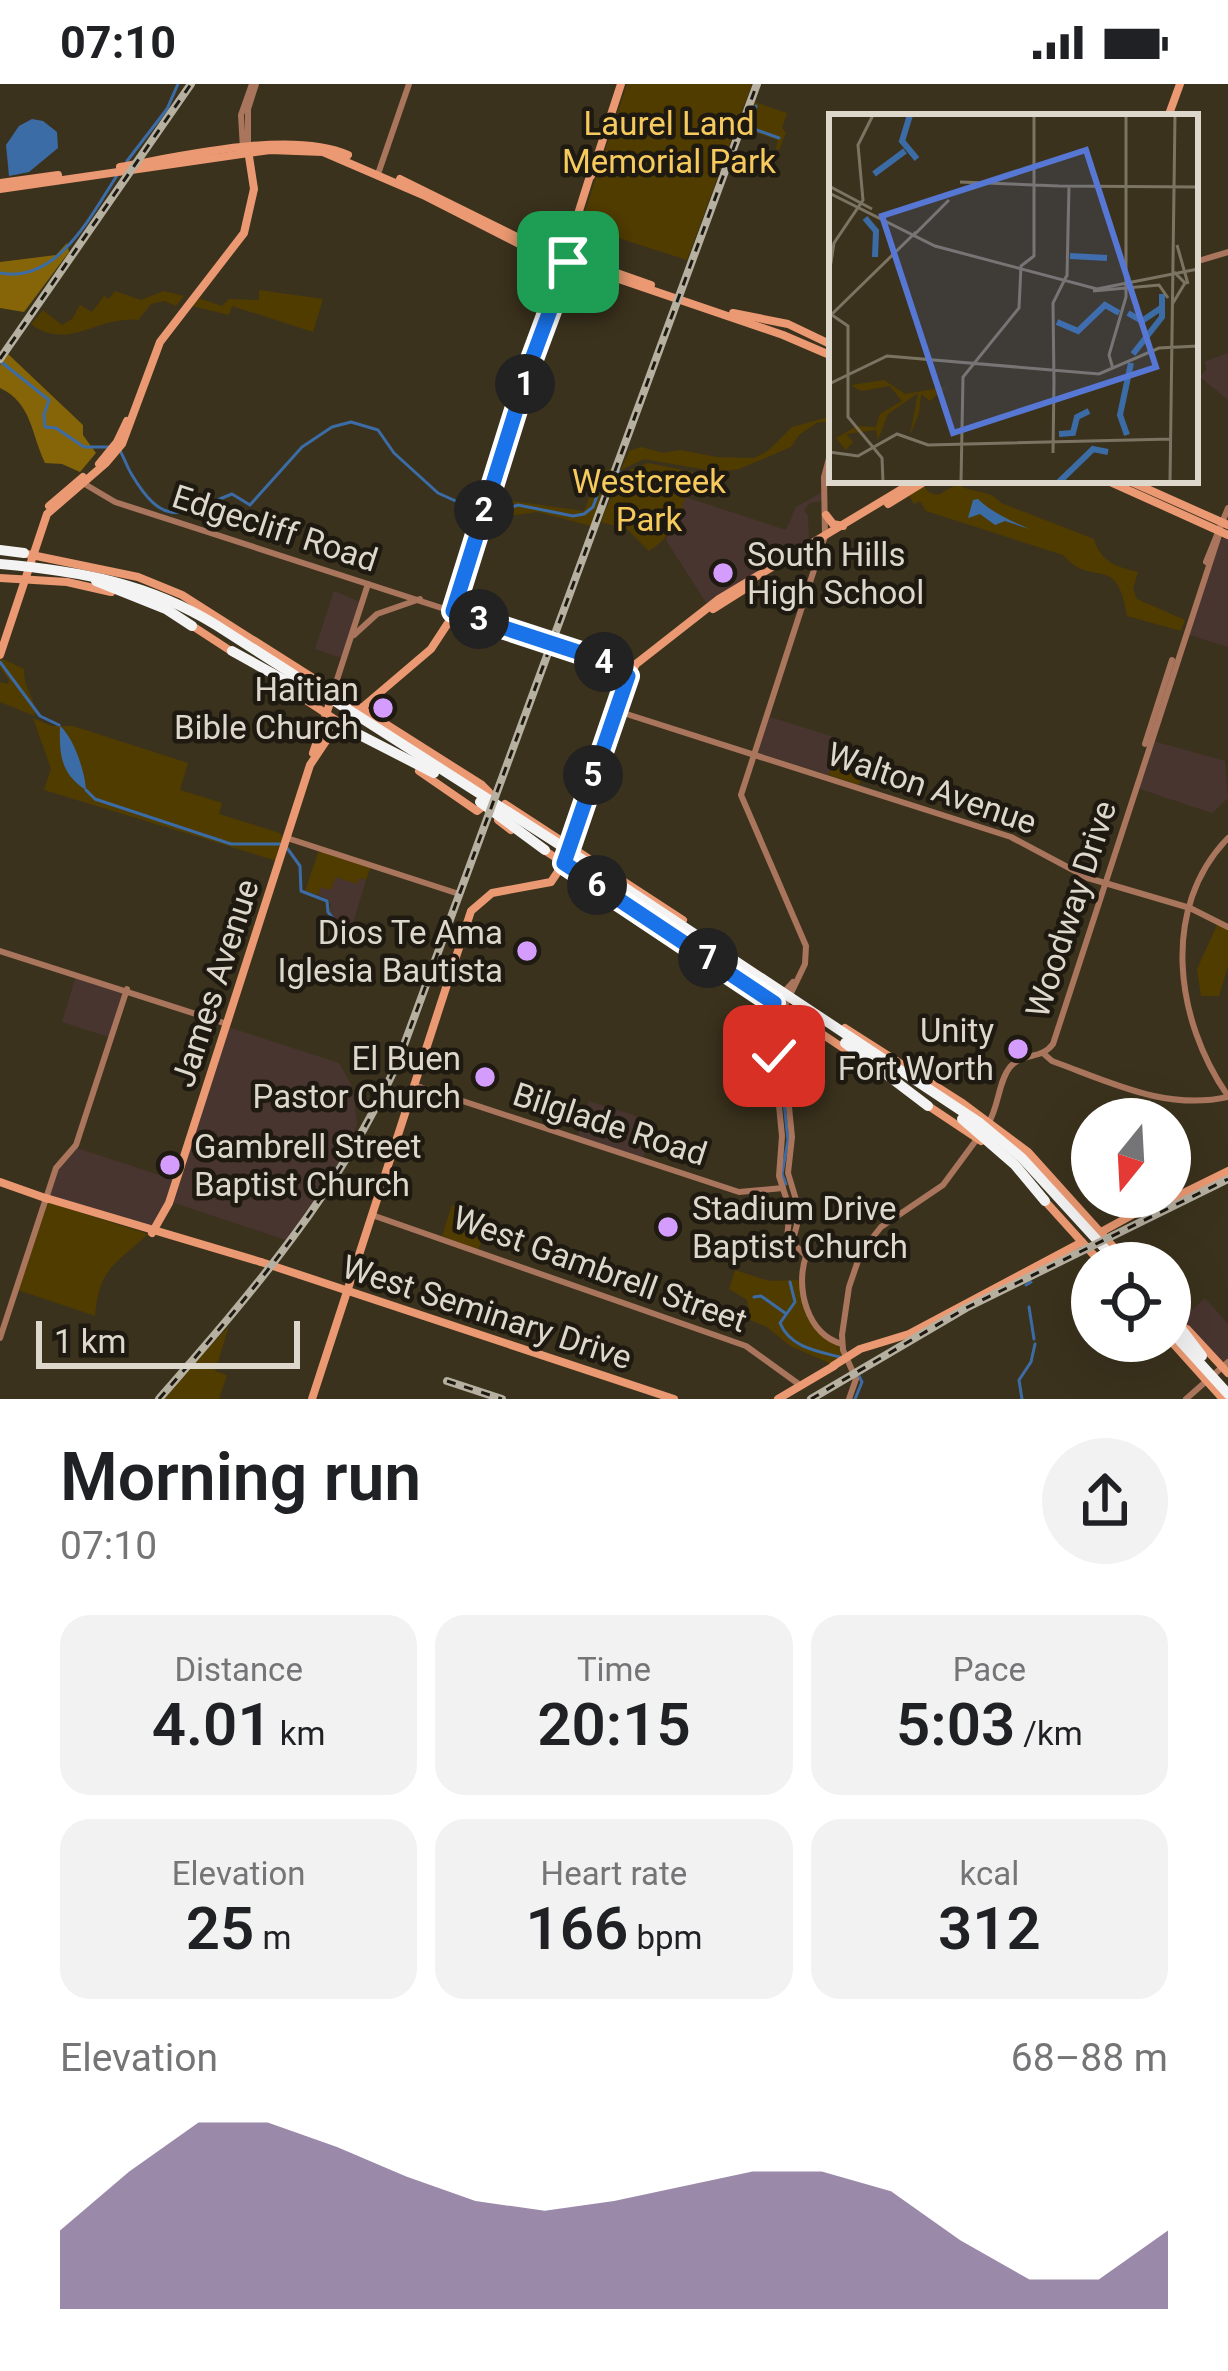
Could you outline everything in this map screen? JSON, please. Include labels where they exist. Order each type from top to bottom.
[{"type":"highway","points":[[0,561],[32,556]]},
{"type":"highway","points":[[0,561],[32,556],[179,604],[1001,1139],[1087,1234]]},
{"type":"highway","points":[[0,561],[137,583],[199,606]]},
{"type":"highway","points":[[101,579],[192,626]]},
{"type":"highway","points":[[101,579],[188,615],[320,694]]},
{"type":"highway","points":[[232,627],[302,682]]},
{"type":"highway","points":[[232,651],[320,694]]},
{"type":"highway","points":[[360,723],[439,773]]},
{"type":"highway","points":[[505,814],[568,845]]},
{"type":"highway","points":[[505,814],[545,850]]},
{"type":"highway","points":[[505,814],[708,944]]},
{"type":"highway","points":[[622,878],[780,996]]},
{"type":"highway","points":[[596,884],[679,932]]},
{"type":"highway","points":[[845,1038],[945,1092]]},
{"type":"highway","points":[[845,1038],[928,1106]]},
{"type":"highway","points":[[845,1038],[1015,1165],[1045,1201]]},
{"type":"highway","points":[[972,1131],[1012,1156],[1095,1242]]},
{"type":"highway","points":[[1025,1150],[1087,1234]]},
{"type":"highway","points":[[1191,1342],[1227,1393]]},
{"type":"highway","points":[[1191,1353],[1227,1393]]},
{"type":"main road","points":[[325,737],[360,723],[373,699],[431,649],[453,611],[621,84]]},
{"type":"main road","points":[[0,655],[39,529],[53,500],[92,476],[119,443],[158,337],[231,245],[250,205],[245,151]]},
{"type":"main road","points":[[0,186],[245,151],[315,151],[379,172],[521,242],[679,297],[788,324],[829,344]]},
{"type":"main road","points":[[679,297],[829,355]]},
{"type":"main road","points":[[79,483],[106,460]]},
{"type":"main road","points":[[700,615],[913,483]]},
{"type":"main road","points":[[556,887],[566,867],[569,836],[628,676],[658,644],[739,587],[922,483]]},
{"type":"main road","points":[[1122,483],[1172,505]]},
{"type":"main road","points":[[1130,483],[1223,529],[1213,548]]},
{"type":"main road","points":[[826,515],[835,526],[844,525]]},
{"type":"main road","points":[[32,556],[138,577],[199,606],[320,694],[326,713],[360,723],[487,788],[483,809],[469,806],[360,723]]},
{"type":"main road","points":[[0,561],[22,580],[102,589],[192,626],[232,651]]},
{"type":"main road","name":"James Avenue","points":[[154,1232],[165,1216],[312,760],[325,737],[326,713],[320,694]]},
{"type":"main road","points":[[1025,1150],[945,1092],[780,996],[500,824],[502,806],[508,804],[622,878],[780,996],[928,1106],[972,1131],[1095,1242]]},
{"type":"main road","points":[[312,1399],[471,911],[492,892],[543,885],[566,867]]},
{"type":"main road","points":[[972,1131],[986,1121]]},
{"type":"main road","points":[[1087,1234],[1228,1168]]},
{"type":"main road","points":[[1191,1185],[1228,1168]]},
{"type":"main road","name":"West Seminary Drive","points":[[0,1182],[284,1269],[674,1399]]},
{"type":"main road","points":[[778,1399],[833,1366],[843,1351],[909,1334],[1121,1218]]},
{"type":"main road","points":[[1191,1335],[1225,1368]]},
{"type":"main road","points":[[1191,1360],[1227,1393]]},
{"type":"street","points":[[245,151],[245,109],[254,84]]},
{"type":"street","points":[[379,172],[410,84]]},
{"type":"street","points":[[1198,261],[1228,252]]},
{"type":"street","points":[[829,458],[820,544],[742,801],[804,938],[807,955],[799,975],[770,1015],[782,1136],[778,1170],[790,1210],[789,1241],[803,1257],[800,1282],[814,1323],[843,1351],[856,1378],[849,1399]]},
{"type":"street","name":"Edgecliff Road","points":[[79,483],[116,502],[590,656],[628,676]]},
{"type":"street","points":[[1223,529],[1228,508]]},
{"type":"street","name":"Woodway Drive","points":[[1046,1055],[1106,885],[1139,777],[1138,764],[1213,548]]},
{"type":"street","name":"James Avenue","points":[[320,694],[351,638],[368,584]]},
{"type":"street","points":[[351,638],[377,614],[420,599]]},
{"type":"street","name":"Walton Avenue","points":[[614,710],[1011,837],[1106,885],[1187,907],[1228,927]]},
{"type":"street","points":[[287,838],[456,893]]},
{"type":"street","points":[[986,1121],[998,1108],[1010,1067],[1022,1058],[1046,1055],[1146,1095],[1192,1102],[1228,1096],[1206,1064],[1187,999],[1182,953],[1187,907],[1203,868],[1228,838]]},
{"type":"street","points":[[0,951],[227,1024]]},
{"type":"street","points":[[0,1338],[58,1162],[76,1145],[127,989]]},
{"type":"street","points":[[780,996],[792,1137],[788,1173],[800,1216],[789,1241]]},
{"type":"street","name":"Bilglade Road","points":[[414,1085],[739,1192],[793,1188]]},
{"type":"street","points":[[843,1351],[849,1287],[861,1252],[881,1228],[943,1185],[972,1131]]},
{"type":"street","name":"West Gambrell Street","points":[[372,1215],[742,1344],[801,1386]]},
{"type":"street","points":[[1186,1399],[1225,1368]]},
{"type":"shaded area","points":[[67,243],[69,252],[24,312],[0,308],[0,262],[56,255]]},
{"type":"shaded area","points":[[1228,353],[1228,400],[1200,377],[1207,369],[1204,362]]},
{"type":"shaded area","points":[[8,354],[83,425],[83,435],[96,453],[80,472],[45,463],[25,411],[0,388],[0,365]]},
{"type":"shaded area","name":"South Hills High School","points":[[822,492],[823,501],[810,503],[804,510],[809,541],[707,604],[666,540],[685,497],[786,530],[796,507]]},
{"type":"shaded area","points":[[1226,537],[1228,647],[1187,634],[1221,539]]},
{"type":"shaded area","points":[[334,591],[360,602],[342,658],[315,649]]},
{"type":"shaded area","points":[[770,717],[840,739],[829,775],[758,753]]},
{"type":"shaded area","points":[[1153,741],[1225,761],[1228,798],[1212,813],[1137,788]]},
{"type":"shaded area","points":[[335,877],[357,883],[359,878],[366,880],[350,933],[337,929],[327,916],[328,899],[318,895]]},
{"type":"shaded area","points":[[76,976],[123,991],[109,1037],[62,1022]]},
{"type":"shaded area","points":[[228,1027],[339,1063],[353,1088],[357,1124],[347,1153],[289,1241],[172,1202]]},
{"type":"shaded area","points":[[589,1101],[655,1122],[643,1159],[578,1136]]},
{"type":"shaded area","points":[[77,1148],[174,1180],[154,1228],[49,1195],[58,1167]]},
{"type":"shaded area","points":[[1205,1298],[1228,1324],[1228,1358],[1222,1363],[1191,1330],[1191,1311]]},
{"type":"green space","name":"Laurel Land Memorial Park","points":[[627,84],[752,84],[687,260],[580,226]]},
{"type":"green space","points":[[754,102],[787,113],[779,150],[778,140],[744,129]]},
{"type":"green space","points":[[259,290],[323,299],[313,332],[232,306],[229,315],[192,306],[198,298],[222,306],[229,299],[259,300]]},
{"type":"green space","points":[[115,291],[141,300],[164,291],[184,296],[176,306],[164,301],[151,304],[138,320],[110,322],[71,334],[45,332],[31,324],[43,310],[62,325],[80,305],[92,312],[104,296],[109,299]]},
{"type":"green space","points":[[829,417],[829,422],[818,422],[799,435],[791,447],[739,469],[718,472],[644,459],[621,470],[629,451],[641,447],[663,453],[680,450],[754,458],[792,427]]},
{"type":"green space","name":"Westcreek Park","points":[[648,463],[693,472],[673,526],[649,551],[628,530],[601,522],[620,474]]},
{"type":"green space","points":[[615,467],[591,526],[537,512],[487,519],[490,511],[512,501],[584,511],[599,473]]},
{"type":"green space","points":[[923,484],[938,495],[958,484],[1094,539],[1106,559],[1138,572],[1133,589],[1137,599],[1185,620],[1181,631],[1127,616],[1123,596],[1111,577],[1074,565],[1063,555],[926,511],[908,494]]},
{"type":"green space","points":[[1,658],[24,669],[35,716],[0,702],[0,682],[8,684],[9,680],[0,668]]},
{"type":"green space","points":[[33,718],[188,763],[180,790],[222,803],[219,814],[280,833],[284,839],[277,861],[44,790],[51,769]]},
{"type":"green space","points":[[836,751],[867,761],[859,785],[829,775]]},
{"type":"green space","points":[[319,850],[371,866],[366,880],[359,878],[357,884],[336,877],[331,890],[321,887],[318,895],[305,891]]},
{"type":"green space","points":[[1218,923],[1228,928],[1228,966],[1219,996],[1201,996],[1197,969]]},
{"type":"green space","points":[[47,1202],[148,1234],[105,1276],[95,1316],[18,1290]]},
{"type":"green space","points":[[452,1205],[474,1213],[468,1232],[483,1238],[478,1250],[442,1236]]},
{"type":"green space","points":[[735,1270],[769,1281],[798,1280],[812,1322],[839,1347],[843,1357],[832,1364],[790,1346],[750,1320],[747,1300],[729,1289]]},
{"type":"green space","points":[[229,1326],[215,1371],[227,1375],[219,1399],[161,1399]]},
{"type":"water","points":[[32,119],[57,132],[58,148],[29,172],[9,176],[6,145],[19,126]]},
{"type":"water","points":[[973,500],[1029,529],[1005,521],[995,525],[980,514],[968,518]]},
{"type":"water","points":[[60,726],[78,756],[86,790],[63,763]]},
{"type":"waterway","points":[[127,161],[167,109],[178,84]]},
{"type":"waterway","points":[[749,102],[755,84]]},
{"type":"waterway","points":[[756,106],[751,128],[779,138]]},
{"type":"waterway","points":[[0,273],[21,274],[56,257],[84,226],[118,174]]},
{"type":"waterway","points":[[0,361],[49,400],[45,427],[56,428],[84,447],[110,447]]},
{"type":"waterway","points":[[119,449],[144,492],[165,510],[187,511],[232,494],[250,505],[302,447],[332,427],[351,422],[378,430],[394,453],[438,493],[480,512]]},
{"type":"waterway","points":[[489,515],[518,505],[584,514],[593,507],[605,474],[619,471]]},
{"type":"waterway","points":[[0,662],[40,716],[59,725]]},
{"type":"waterway","points":[[86,790],[95,799],[231,844],[280,844]]},
{"type":"waterway","points":[[287,848],[300,866],[301,891],[327,901],[336,922]]},
{"type":"waterway","points":[[776,1029],[777,1008]]},
{"type":"waterway","points":[[781,1074],[788,1140],[782,1174],[786,1184]]},
{"type":"waterway","points":[[790,1282],[795,1302],[780,1323],[784,1331],[805,1347],[840,1357]]},
{"type":"waterway","points":[[1026,1285],[1031,1282]]},
{"type":"waterway","points":[[754,1297],[761,1296],[785,1313]]},
{"type":"waterway","points":[[1029,1307],[1034,1339]]},
{"type":"waterway","points":[[1022,1399],[1019,1380],[1031,1362],[1035,1344]]},
{"type":"waterway","points":[[855,1399],[862,1382],[856,1370]]},
{"type":"railway","points":[[0,359],[191,84]]},
{"type":"railway","points":[[159,1399],[259,1281],[320,1199],[397,1064],[757,84]]},
{"type":"railway","points":[[811,1399],[966,1308],[1228,1179]]},
{"type":"railway","points":[[447,1381],[502,1399]]},
{"type":"place","name":"South Hills High School","points":[[723,573]]},
{"type":"place","name":"Haitian Bible Church","points":[[383,708]]},
{"type":"place","name":"Dios Te Ama Iglesia Bautista","points":[[527,951]]},
{"type":"place","name":"Unity Fort Worth","points":[[1018,1049]]},
{"type":"place","name":"El Buen Pastor Church","points":[[485,1077]]},
{"type":"place","name":"Gambrell Street Baptist Church","points":[[170,1165]]},
{"type":"place","name":"Stadium Drive Baptist Church","points":[[668,1227]]},
{"type":"route","points":[[568,262],[532,359],[453,611],[590,656],[628,676],[564,863],[774,1003],[770,1014],[774,1056]]}]
